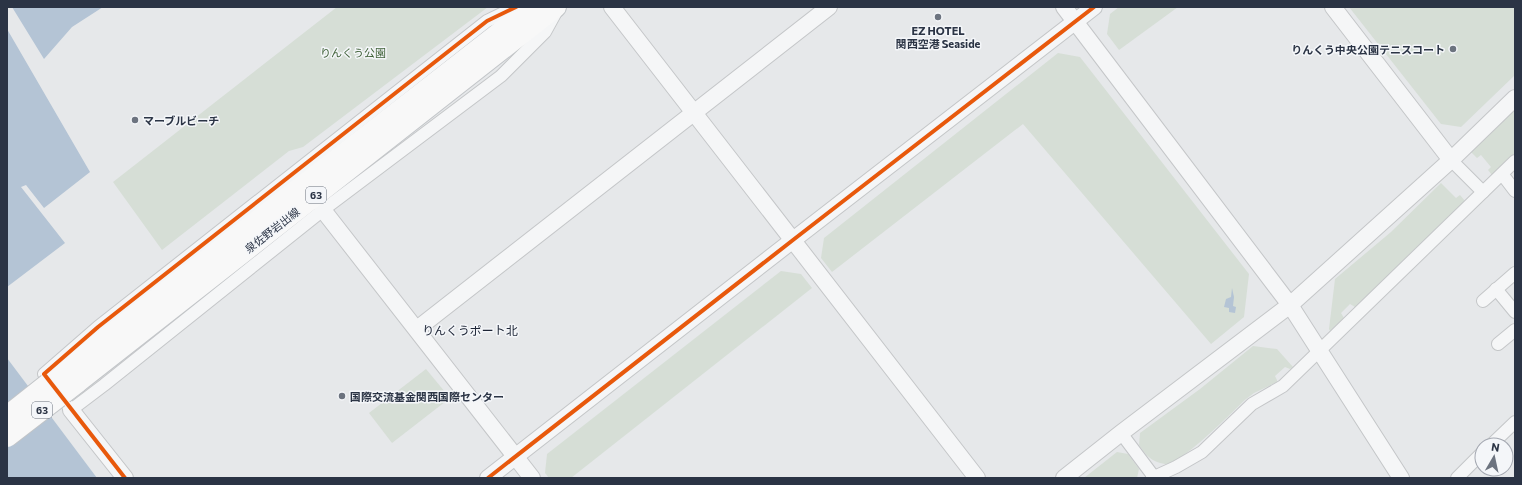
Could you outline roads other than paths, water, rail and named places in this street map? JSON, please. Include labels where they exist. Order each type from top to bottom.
[{"type":"main road","name":"泉佐野岩出線","points":[[7,437],[71,377],[532,7]]},
{"type":"main road","name":"泉佐野岩出線","points":[[7,416],[71,377],[557,7]]},
{"type":"street","points":[[125,478],[44,374],[98,327],[487,21],[516,7]]},
{"type":"street","points":[[72,410],[323,210],[501,76],[545,32],[557,7]]},
{"type":"street","points":[[612,7],[977,478]]},
{"type":"street","points":[[417,329],[829,7]]},
{"type":"street","points":[[1064,7],[1290,305],[1401,478]]},
{"type":"street","points":[[488,478],[792,240],[1094,7]]},
{"type":"street","points":[[1333,7],[1451,160],[1483,192]]},
{"type":"street","points":[[1064,478],[1121,432],[1290,305],[1451,160],[1515,98]]},
{"type":"street","points":[[1121,432],[1153,477],[1176,467],[1202,452],[1252,404],[1283,386],[1515,161]]},
{"type":"street","points":[[1502,174],[1515,190]]},
{"type":"street","points":[[323,210],[532,478]]},
{"type":"street","points":[[1483,301],[1515,273]]},
{"type":"street","points":[[1496,289],[1515,312]]},
{"type":"street","points":[[1498,344],[1515,330]]},
{"type":"street","points":[[1499,437],[1515,422]]},
{"type":"street","points":[[1457,478],[1474,461]]},
{"type":"water","points":[[12,7],[103,7],[72,27],[44,59]]},
{"type":"water","points":[[7,29],[90,172],[44,208],[26,185],[21,187],[65,243],[7,287]]},
{"type":"water","points":[[1232,288],[1234,297],[1233,306],[1236,307],[1235,313],[1229,312],[1229,308],[1224,307],[1226,299],[1231,297]]},
{"type":"water","points":[[7,358],[97,478],[7,478]]},
{"type":"place","name":"EZ HOTEL 関西空港 Seaside","points":[[938,17]]},
{"type":"place","name":"りんくう中央公園テニスコート","points":[[1453,49]]},
{"type":"place","name":"マーブルビーチ","points":[[135,120]]},
{"type":"place","name":"国際交流基金関西国際センター","points":[[342,396]]},
{"type":"district","name":"りんくうポート北","points":[[470,330]]},
{"type":"park label","name":"りんくう公園","points":[[353,52]]}]
